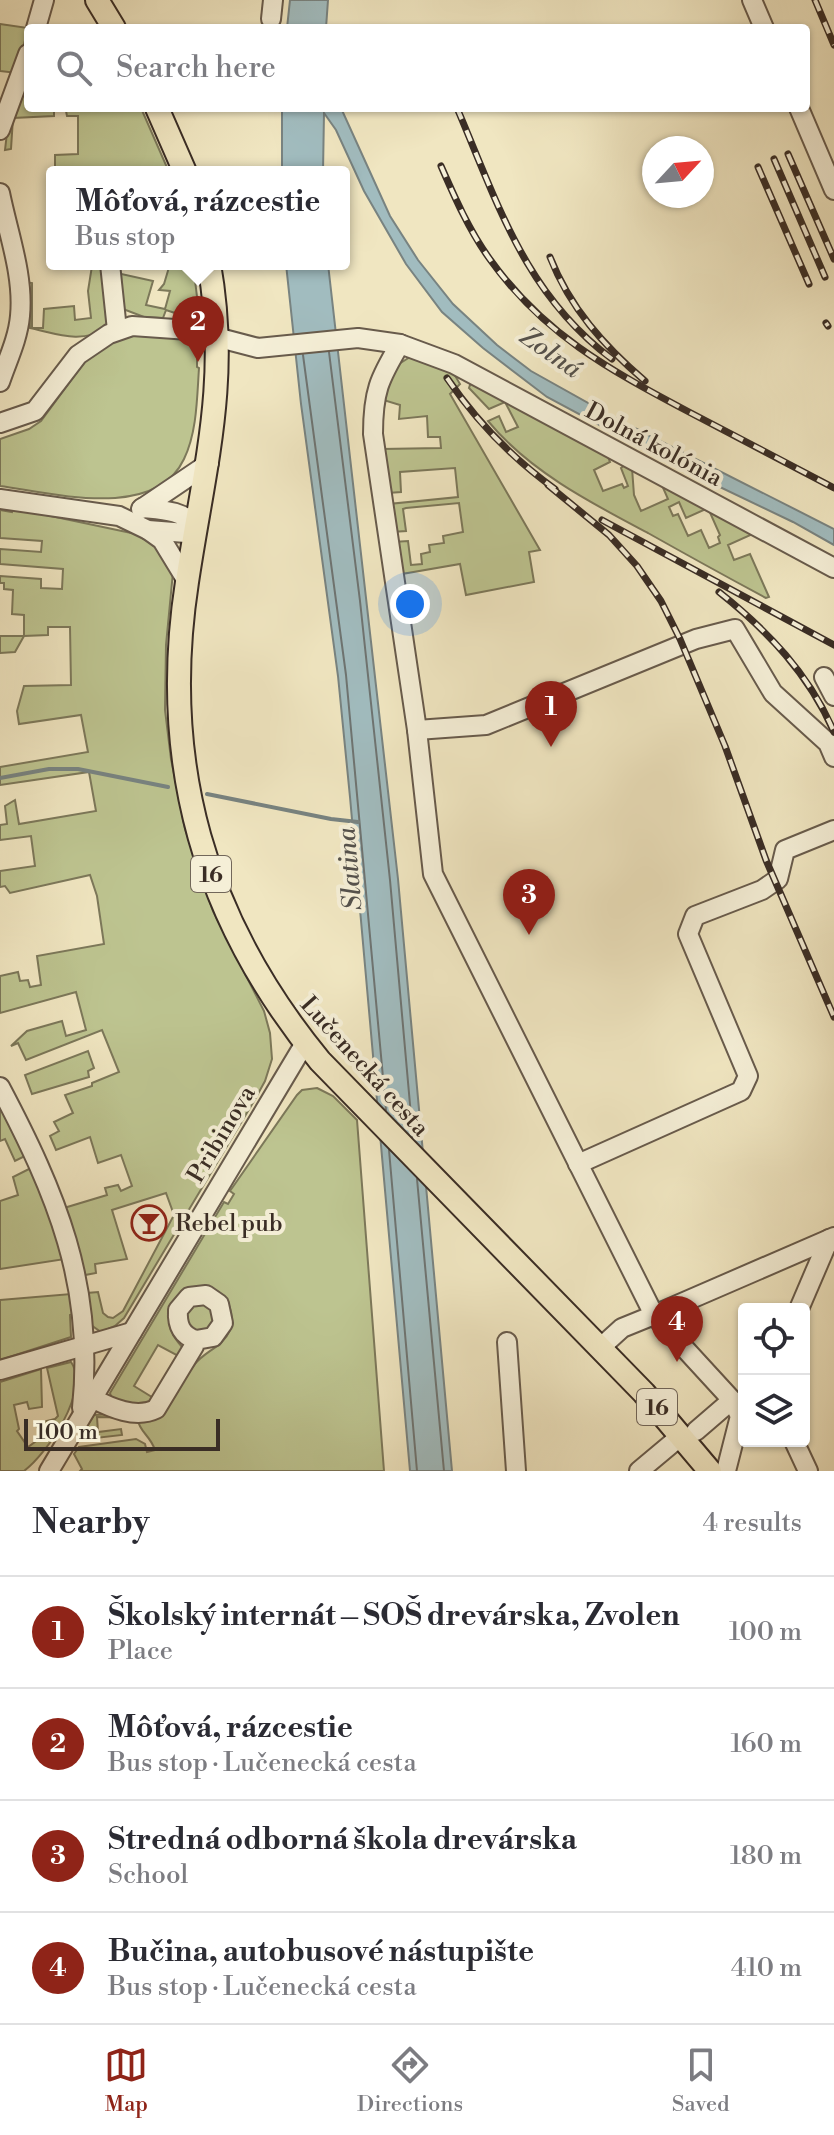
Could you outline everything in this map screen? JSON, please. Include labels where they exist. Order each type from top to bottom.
[{"type":"main road","points":[[97,0],[112,24]]},
{"type":"main road","points":[[159,112],[182,166]]},
{"type":"main road","name":"Lučenecká cesta","points":[[210,270],[217,338],[218,385],[209,463],[187,581],[181,633],[179,707],[182,753],[195,822],[216,889],[238,939],[271,996],[305,1043],[358,1103],[600,1348],[689,1433],[710,1471]]},
{"type":"street","points":[[37,24],[44,0]]},
{"type":"street","points":[[752,0],[762,24]]},
{"type":"street","points":[[0,130],[24,65]]},
{"type":"street","points":[[801,112],[834,190]]},
{"type":"street","points":[[0,193],[16,265],[20,304],[18,329],[0,382]]},
{"type":"street","points":[[0,423],[38,409],[78,355],[117,330],[111,270]]},
{"type":"street","name":"Dolná kolónia","points":[[117,330],[140,326],[174,328],[258,348],[358,338],[400,344],[454,364],[834,568]]},
{"type":"street","points":[[400,344],[377,386],[373,405],[373,434],[417,730],[433,874],[654,1315],[732,1400],[740,1416],[726,1471]]},
{"type":"street","points":[[119,516],[142,508],[209,463]]},
{"type":"street","points":[[0,499],[119,516],[162,540],[187,581]]},
{"type":"street","points":[[142,508],[178,514],[197,527],[186,533],[148,530]]},
{"type":"street","points":[[417,730],[486,725],[696,639],[735,629],[773,693],[828,743],[834,757]]},
{"type":"street","points":[[824,677],[834,696]]},
{"type":"street","points":[[578,1164],[741,1091],[748,1076],[688,934],[695,916],[762,890],[778,879],[785,850],[834,830]]},
{"type":"street","name":"Pribinova","points":[[49,1471],[305,1043]]},
{"type":"street","name":"Pribinova","points":[[0,1087],[44,1176],[69,1243],[77,1275],[84,1344],[86,1375],[82,1415]]},
{"type":"street","points":[[600,1348],[622,1328],[832,1238]]},
{"type":"street","points":[[802,1303],[832,1238]]},
{"type":"street","points":[[0,1370],[132,1332]]},
{"type":"street","points":[[92,1398],[136,1413],[154,1410],[196,1340]]},
{"type":"street","points":[[507,1342],[516,1471]]},
{"type":"street","points":[[639,1471],[732,1400]]},
{"type":"street","points":[[797,1447],[808,1471]]},
{"type":"green space","points":[[0,24],[24,27],[24,44],[17,73],[0,71]]},
{"type":"green space","points":[[21,95],[24,96],[24,112],[54,112],[54,116],[13,118],[11,149],[5,150],[7,133]]},
{"type":"green space","points":[[66,112],[143,112],[166,166],[55,166],[55,155],[78,154],[78,116],[67,116]]},
{"type":"green space","points":[[91,270],[104,270],[108,328],[78,337],[30,328],[25,282],[32,283],[32,328],[43,328],[44,309],[74,306],[75,320],[91,318],[88,291]]},
{"type":"green space","points":[[168,270],[194,270],[199,313],[186,320],[174,319],[175,313],[166,310],[163,318],[144,317],[123,309],[117,273],[153,281],[146,305],[165,309],[170,291],[159,290]]},
{"type":"green space","points":[[130,335],[188,339],[200,350],[192,438],[184,459],[170,478],[150,490],[127,497],[73,497],[0,486],[0,439],[29,429],[41,421],[86,360],[104,345]]},
{"type":"green space","points":[[410,357],[450,367],[460,384],[450,394],[540,550],[529,552],[534,582],[466,595],[460,564],[396,575],[393,542],[408,541],[411,565],[422,564],[421,554],[430,552],[429,545],[444,543],[443,536],[463,532],[459,503],[403,509],[406,531],[392,532],[389,504],[458,497],[455,468],[400,472],[401,492],[388,493],[382,449],[441,448],[440,437],[428,437],[427,416],[399,419],[400,405],[380,399],[399,364]]},
{"type":"green space","points":[[472,379],[606,452],[610,462],[594,470],[603,491],[622,484],[624,488],[628,486],[621,468],[627,463],[755,533],[728,545],[734,560],[750,554],[769,597],[562,484],[522,455],[488,421],[499,416],[506,432],[518,427],[505,402],[489,409],[469,388]],"holes":[[[632,468],[661,483],[668,499],[641,511],[634,495]],[[679,502],[686,518],[708,508],[720,535],[720,543],[709,548],[701,530],[688,536],[678,514],[673,516],[669,507]]]},
{"type":"green space","points":[[13,508],[136,534],[154,541],[173,572],[166,645],[165,710],[185,829],[213,911],[264,1011],[270,1033],[272,1059],[254,1101],[124,1318],[101,1332],[91,1325],[87,1293],[98,1292],[103,1313],[108,1317],[113,1318],[123,1311],[174,1215],[166,1193],[112,1210],[127,1259],[95,1264],[96,1273],[85,1275],[64,1208],[107,1195],[105,1188],[118,1185],[121,1191],[132,1186],[121,1155],[98,1163],[90,1137],[56,1150],[50,1136],[59,1131],[54,1122],[73,1113],[65,1095],[119,1072],[102,1030],[26,1060],[18,1043],[11,1046],[27,1031],[62,1021],[66,1036],[86,1030],[76,992],[0,1013],[0,976],[18,972],[20,981],[28,980],[30,987],[41,985],[37,956],[104,944],[97,896],[90,875],[10,893],[5,886],[0,887],[0,871],[35,866],[31,836],[0,840],[0,825],[7,824],[5,806],[15,800],[19,824],[96,811],[89,772],[0,785],[0,767],[88,752],[81,715],[19,724],[17,711],[24,686],[71,685],[70,627],[48,627],[48,635],[24,636],[24,615],[12,614],[13,590],[4,589],[0,576],[41,579],[41,588],[62,589],[63,569],[0,564],[0,549],[41,552],[42,541],[0,538],[0,510],[12,512]]},
{"type":"green space","points":[[0,636],[24,636],[15,652],[0,653]]},
{"type":"green space","points":[[88,1051],[94,1068],[88,1071],[89,1077],[32,1094],[25,1075]]},
{"type":"green space","points":[[317,1088],[333,1096],[357,1120],[384,1471],[80,1471],[82,1469],[74,1454],[79,1447],[136,1439],[145,1444],[147,1452],[155,1450],[137,1418],[97,1417],[98,1432],[121,1429],[122,1435],[87,1439],[82,1434],[94,1415],[164,1411],[195,1364],[227,1336],[231,1314],[229,1305],[219,1293],[207,1287],[193,1288],[181,1294],[172,1304],[169,1318],[173,1334],[186,1351],[182,1358],[158,1345],[134,1386],[155,1399],[142,1407],[112,1399],[110,1393],[224,1202],[228,1204],[234,1194],[230,1191],[297,1095],[302,1090]]},
{"type":"green space","points":[[0,1103],[27,1155],[15,1161],[5,1139],[0,1141]]},
{"type":"green space","points":[[33,1167],[65,1259],[0,1269],[0,1201],[18,1195],[13,1177]]},
{"type":"green space","points":[[71,1294],[74,1314],[70,1315],[71,1337],[0,1360],[0,1300]]},
{"type":"green space","points":[[209,1302],[218,1319],[206,1334],[187,1329],[185,1310],[189,1304]]},
{"type":"green space","points":[[71,1362],[76,1374],[75,1388],[64,1421],[44,1451],[24,1471],[0,1471],[0,1382],[41,1369],[42,1407],[29,1409],[27,1402],[14,1405],[17,1431],[28,1447],[43,1436],[35,1424],[58,1416],[47,1368]]},
{"type":"water","points":[[290,0],[328,0],[326,24],[287,24]]},
{"type":"water","points":[[282,112],[343,112],[390,216],[418,260],[453,304],[497,345],[531,371],[617,419],[834,529],[834,545],[547,397],[483,348],[442,312],[406,264],[364,191],[336,130],[324,113],[323,166],[282,166]]},
{"type":"water","points":[[287,270],[329,270],[398,879],[452,1471],[410,1471],[338,676],[301,404]]},
{"type":"waterway","points":[[0,778],[49,769],[78,769],[168,787]]},
{"type":"waterway","name":"Slatina","points":[[207,794],[358,822]]},
{"type":"railway","points":[[815,0],[834,45]]},
{"type":"railway","points":[[459,112],[501,212],[536,276],[557,306],[612,359]]},
{"type":"railway","points":[[788,154],[834,259]]},
{"type":"railway","points":[[774,159],[825,277]]},
{"type":"railway","points":[[441,166],[457,202],[489,258],[510,285],[555,329],[631,380],[834,488]]},
{"type":"railway","points":[[758,167],[809,284]]},
{"type":"railway","points":[[550,257],[558,276],[590,325],[645,381]]},
{"type":"railway","points":[[447,378],[470,410],[496,438],[555,489]]},
{"type":"railway","points":[[548,485],[609,535],[637,566],[661,601],[725,746],[766,860],[834,1017]]},
{"type":"railway","points":[[602,520],[834,645]]},
{"type":"railway","points":[[719,592],[754,622],[800,672],[834,732]]},
{"type":"place","name":"Môťová, rázcestie","points":[[198,362]]},
{"type":"place","name":"Školský internát – SOŠ drevárska, Zvolen","points":[[551,747]]},
{"type":"place","name":"Stredná odborná škola drevárska","points":[[529,935]]},
{"type":"place","name":"Rebel pub","points":[[149,1223]]},
{"type":"place","name":"Bučina, autobusové nástupište","points":[[677,1362]]},
{"type":"water label","name":"Zolná","points":[[551,352]]}]
